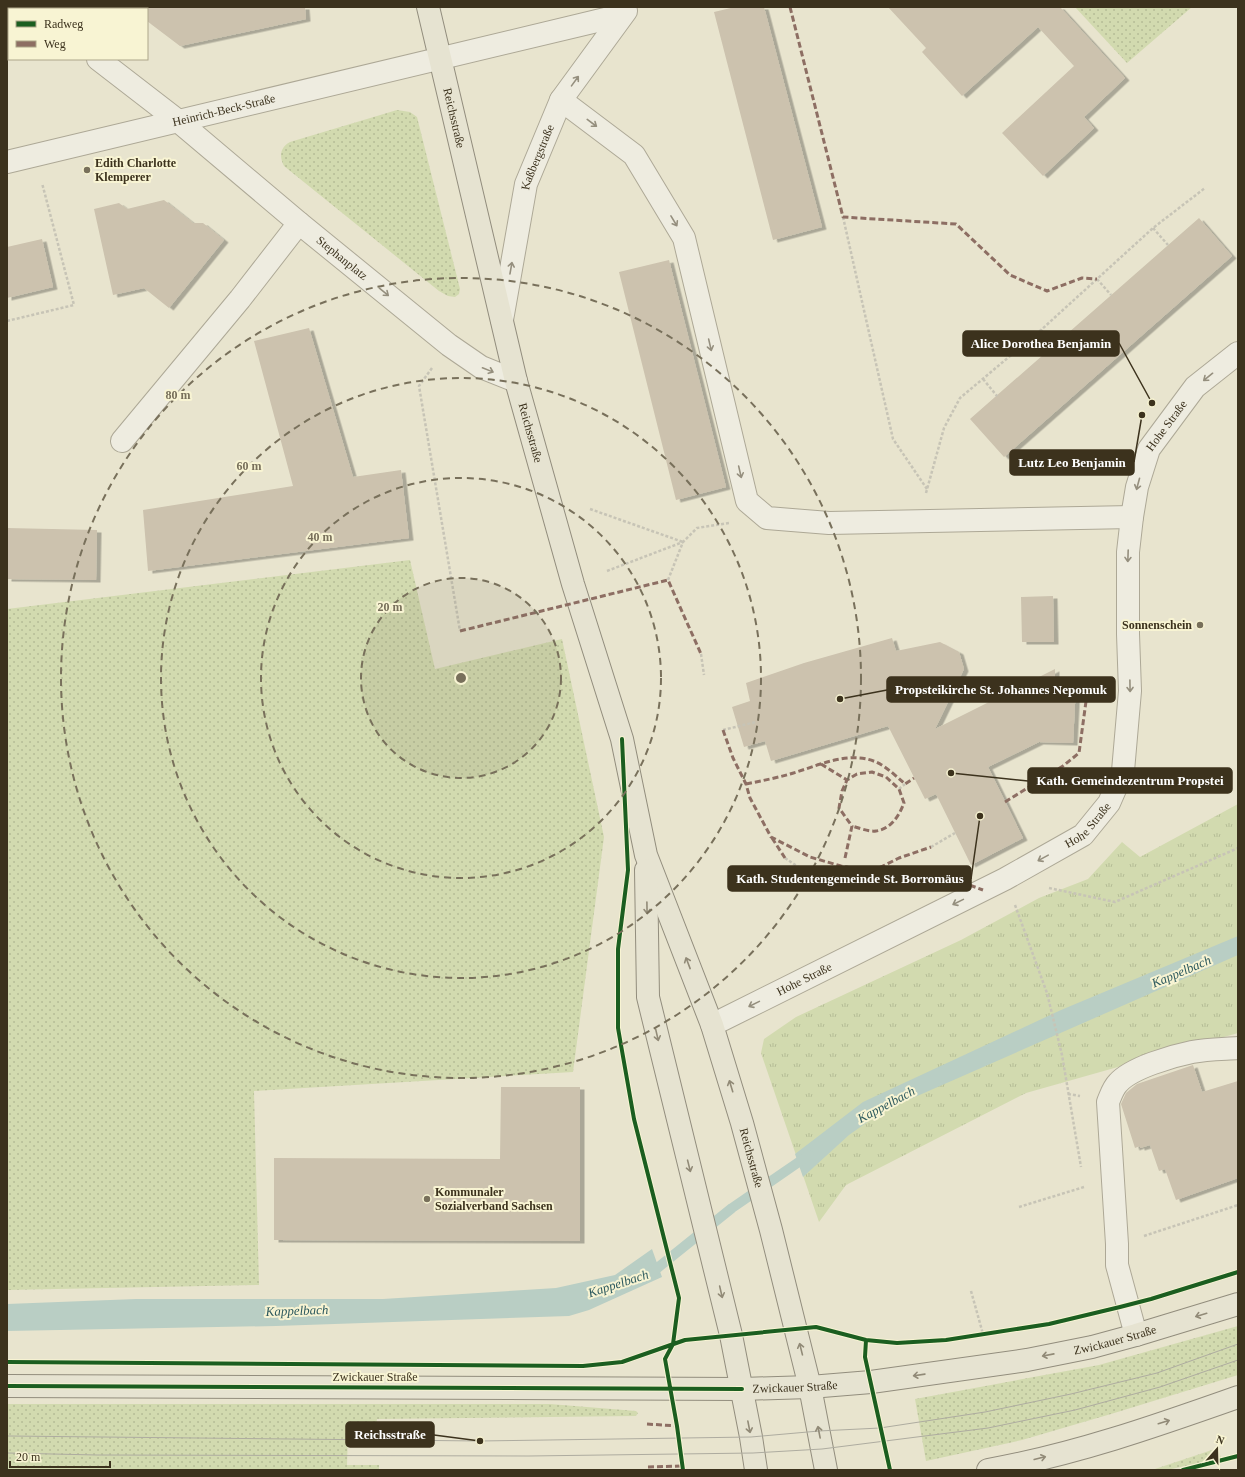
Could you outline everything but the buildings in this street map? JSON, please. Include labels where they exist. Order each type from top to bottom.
[{"type":"main road","name":"Reichsstraße","points":[[428,7],[516,381],[573,584],[622,739],[646,855],[712,1025],[742,1123],[771,1230],[810,1387],[826,1470]]},
{"type":"main road","name":"Reichsstraße","points":[[646,855],[648,997],[712,1254],[742,1389],[756,1470]]},
{"type":"main road","name":"Zwickauer Straße","points":[[7,1386],[742,1389],[810,1387],[870,1382],[1028,1360],[1136,1335],[1238,1304]]},
{"type":"main road","points":[[988,1470],[1077,1449],[1176,1419],[1238,1397]]},
{"type":"street","name":"Kaßbergstraße","points":[[440,59],[626,11]]},
{"type":"street","name":"Kaßbergstraße","points":[[502,320],[526,184],[561,100],[626,11]]},
{"type":"street","name":"Heinrich-Beck-Straße","points":[[7,162],[177,120],[440,59]]},
{"type":"street","name":"Stephanplatz","points":[[99,60],[177,120],[299,223],[450,345],[481,367],[516,381]]},
{"type":"street","points":[[561,100],[634,155],[684,238],[747,501],[767,518],[829,523],[1132,517]]},
{"type":"street","points":[[122,441],[240,299],[299,223]]},
{"type":"street","name":"Hohe Straße","points":[[712,1025],[1005,879],[1083,835],[1109,803],[1123,771],[1130,691],[1128,560],[1132,517],[1137,487],[1149,449],[1195,387],[1238,353]]},
{"type":"street","points":[[1136,1335],[1117,1265],[1108,1102],[1113,1088],[1128,1074],[1139,1068],[1192,1052],[1238,1048]]},
{"type":"path","points":[[7,321],[74,305],[34,155]]},
{"type":"path","points":[[843,218],[893,439],[927,489],[944,428],[960,398],[1041,330],[1153,228],[1205,188]]},
{"type":"path","points":[[1153,228],[1168,245]]},
{"type":"path","points":[[1097,279],[1111,295]]},
{"type":"path","points":[[1041,330],[1054,345]]},
{"type":"path","points":[[450,345],[419,386],[460,632]]},
{"type":"path","points":[[983,378],[997,396]]},
{"type":"path","points":[[590,508],[683,542]]},
{"type":"path","points":[[668,580],[683,542],[697,528],[767,518]]},
{"type":"path","points":[[607,571],[683,542]]},
{"type":"path","points":[[701,654],[704,675]]},
{"type":"path","points":[[723,730],[756,722]]},
{"type":"path","points":[[899,789],[906,784]]},
{"type":"path","points":[[931,847],[955,832]]},
{"type":"path","points":[[1005,879],[1115,902],[1238,848]]},
{"type":"path","points":[[785,858],[804,871]]},
{"type":"path","points":[[1005,879],[1047,993],[1062,1055],[1082,1172]]},
{"type":"path","points":[[880,888],[916,884]]},
{"type":"path","points":[[1068,1094],[1078,1096]]},
{"type":"path","points":[[1019,1207],[1085,1186]]},
{"type":"path","points":[[1117,1244],[1238,1205]]},
{"type":"path","points":[[971,1291],[983,1334]]},
{"type":"green space","points":[[1075,7],[1192,7],[1127,63]]},
{"type":"green space","points":[[397,110],[410,112],[417,117],[460,289],[459,294],[455,297],[448,296],[439,291],[282,163],[282,149],[290,142]]},
{"type":"green space","points":[[410,560],[435,669],[562,639],[604,837],[573,1072],[254,1091],[259,1285],[7,1290],[7,609]]},
{"type":"green space","points":[[1238,804],[1238,1033],[1026,1093],[846,1185],[819,1222],[761,1053],[764,1039],[796,1017],[961,940],[1039,898],[1088,879],[1122,842],[1140,857]]},
{"type":"green space","points":[[1238,1326],[1238,1375],[1022,1440],[926,1461],[915,1399],[1099,1365]]},
{"type":"green space","points":[[7,1404],[550,1404],[636,1411],[638,1413],[636,1416],[377,1419],[375,1432],[348,1432],[347,1465],[379,1465],[379,1470],[7,1470]]},
{"type":"green space","points":[[1218,1448],[1221,1458],[1167,1470],[1152,1470]]},
{"type":"water","points":[[1238,936],[1238,955],[883,1111],[849,1135],[803,1177],[795,1154],[863,1102],[1061,1010]]},
{"type":"water","points":[[652,1249],[662,1277],[589,1310],[569,1316],[276,1326],[7,1331],[7,1304],[136,1299],[383,1299],[556,1288],[615,1275]]},
{"type":"waterway","name":"Kappelbach","points":[[647,1275],[732,1208],[809,1155]]},
{"type":"tram line","points":[[7,1436],[480,1441],[751,1437],[819,1431],[880,1428],[985,1412],[1071,1394],[1157,1373],[1238,1344]]},
{"type":"tram line","points":[[7,1453],[97,1455],[529,1456],[753,1453],[822,1449],[988,1428],[1075,1410],[1160,1387],[1238,1360]]},
{"type":"marked path","points":[[790,7],[843,217],[956,224],[1010,275],[1047,291],[1082,278],[1097,279]]},
{"type":"marked path","points":[[460,631],[668,580],[701,654]]},
{"type":"marked path","points":[[1005,802],[1063,766],[1079,753],[1087,694],[1091,682]]},
{"type":"marked path","points":[[723,730],[733,758],[746,784],[750,798],[771,837],[810,857],[841,866],[871,872],[899,858],[931,847]]},
{"type":"marked path","points":[[746,784],[785,775],[844,758],[865,759],[876,762],[892,772],[905,784],[914,778]]},
{"type":"marked path","points":[[821,764],[847,780]]},
{"type":"marked path","points":[[845,858],[852,826],[839,808],[842,791],[847,780],[857,774],[872,772],[886,777],[899,789],[904,803],[900,813],[890,825],[876,831],[864,830],[852,826]]},
{"type":"marked path","points":[[772,838],[785,858]]},
{"type":"marked path","points":[[804,871],[880,888]]},
{"type":"marked path","points":[[953,879],[983,890]]},
{"type":"marked path","points":[[916,884],[934,882]]},
{"type":"marked path","points":[[647,1424],[677,1426]]},
{"type":"marked path","points":[[648,1467],[682,1466]]},
{"type":"cycle path","points":[[622,739],[628,870],[618,949],[618,1028],[634,1119],[679,1298],[673,1344],[665,1359],[683,1470]]},
{"type":"cycle path","points":[[7,1362],[583,1366],[622,1362],[685,1340],[816,1327],[866,1340],[897,1343],[946,1340],[1049,1324],[1151,1299],[1238,1272]]},
{"type":"cycle path","points":[[866,1340],[865,1357],[890,1470]]},
{"type":"cycle path","points":[[7,1386],[742,1389]]},
{"type":"cycle path","points":[[1183,1470],[1238,1456]]},
{"type":"place","name":"Edith Charlotte Klemperer","points":[[87,170]]},
{"type":"place","name":"Alice Dorothea Benjamin","points":[[1152,403]]},
{"type":"place","name":"Lutz Leo Benjamin","points":[[1142,415]]},
{"type":"place","name":"Sonnenschein","points":[[1200,625]]},
{"type":"place","name":"Propsteikirche St. Johannes Nepomuk","points":[[840,699]]},
{"type":"place","name":"Kath. Gemeindezentrum Propstei","points":[[951,773]]},
{"type":"place","name":"Kath. Studentengemeinde St. Borromäus","points":[[980,816]]},
{"type":"place","name":"Kommunaler Sozialverband Sachsen","points":[[427,1199]]},
{"type":"place","name":"Reichsstraße","points":[[480,1441]]}]
